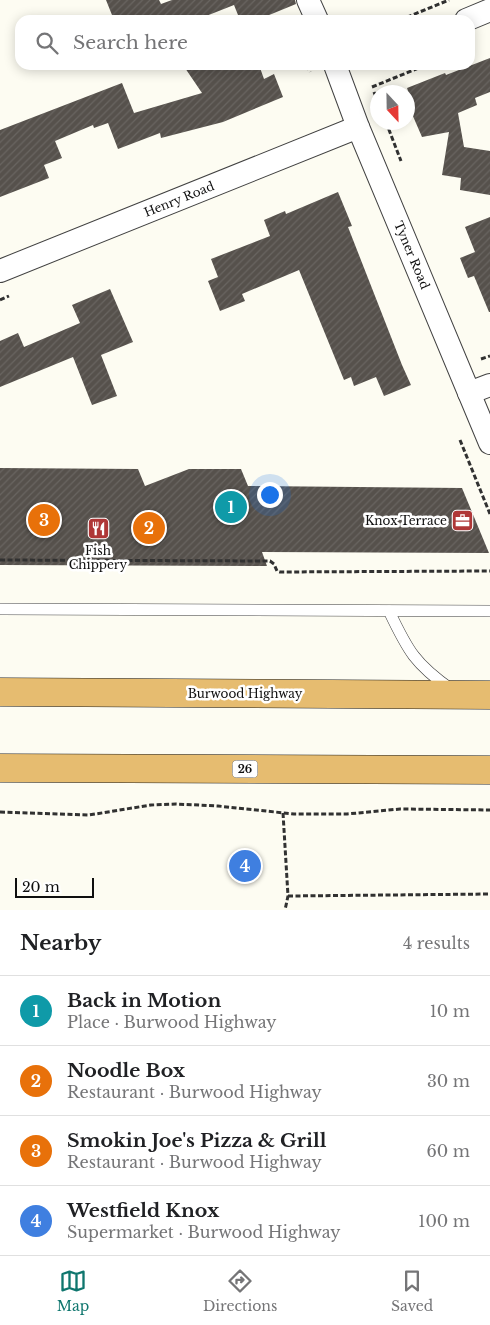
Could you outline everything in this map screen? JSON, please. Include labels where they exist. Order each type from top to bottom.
[{"type":"highway","name":"Burwood Highway","points":[[1,691],[490,696]]},
{"type":"highway","name":"26","points":[[0,768],[490,770]]},
{"type":"street","points":[[308,0],[314,15]]},
{"type":"street","points":[[475,16],[490,10]]},
{"type":"street","name":"Tyner Road","points":[[343,70],[358,127],[490,444]]},
{"type":"street","name":"Henry Road","points":[[0,271],[358,127]]},
{"type":"street","points":[[469,393],[490,385]]},
{"type":"lane","points":[[0,609],[490,611]]},
{"type":"lane","points":[[389,611],[413,656],[429,673],[458,695]]},
{"type":"path","points":[[412,15],[449,0]]},
{"type":"path","points":[[377,85],[414,70]]},
{"type":"path","points":[[481,360],[490,356]]},
{"type":"path","points":[[0,560],[270,561],[274,564],[277,571],[280,572],[490,571]]},
{"type":"path","points":[[0,812],[89,815],[151,805],[176,804],[322,815],[400,809],[490,810]]},
{"type":"path","points":[[283,812],[288,896],[285,910]]},
{"type":"path","points":[[288,896],[490,894]]},
{"type":"building","points":[[106,0],[159,0],[161,4],[172,0],[295,0],[296,4],[269,15],[238,15],[234,5],[209,15],[112,15]]},
{"type":"building","points":[[490,58],[490,92],[475,98],[477,105],[458,113],[464,147],[490,151],[490,195],[460,190],[461,178],[442,175],[449,132],[422,137],[415,121],[415,85],[445,73],[446,75],[459,70],[475,70],[475,64]]},
{"type":"building","points":[[186,70],[261,70],[264,79],[274,74],[283,97],[223,122],[161,138],[160,133],[118,149],[108,123],[94,128],[93,125],[55,141],[62,158],[44,165],[49,178],[0,197],[0,130],[122,83],[134,113],[202,93]]},
{"type":"building","points":[[338,192],[352,226],[348,227],[411,385],[384,396],[376,377],[354,386],[351,377],[344,380],[299,270],[242,294],[245,301],[220,311],[208,281],[218,277],[211,259],[270,236],[264,220],[285,211],[286,214]]},
{"type":"building","points":[[490,217],[489,312],[474,276],[468,278],[460,258],[475,252],[465,227]]},
{"type":"building","points":[[110,289],[133,342],[101,355],[117,396],[92,405],[73,357],[0,387],[0,341],[18,333],[24,347],[80,323],[72,305]]},
{"type":"building","points":[[0,468],[138,469],[145,486],[189,469],[241,469],[248,486],[462,488],[489,553],[262,552],[267,566],[0,565]]},
{"type":"place","name":"Back in Motion","points":[[231,507]]},
{"type":"place","name":"Smokin Joe's Pizza & Grill","points":[[44,520]]},
{"type":"place","name":"Knox Terrace","points":[[463,520]]},
{"type":"place","name":"Noodle Box","points":[[149,528]]},
{"type":"place","name":"Fish Chippery","points":[[98,529]]},
{"type":"place","name":"Westfield Knox","points":[[245,866]]}]
